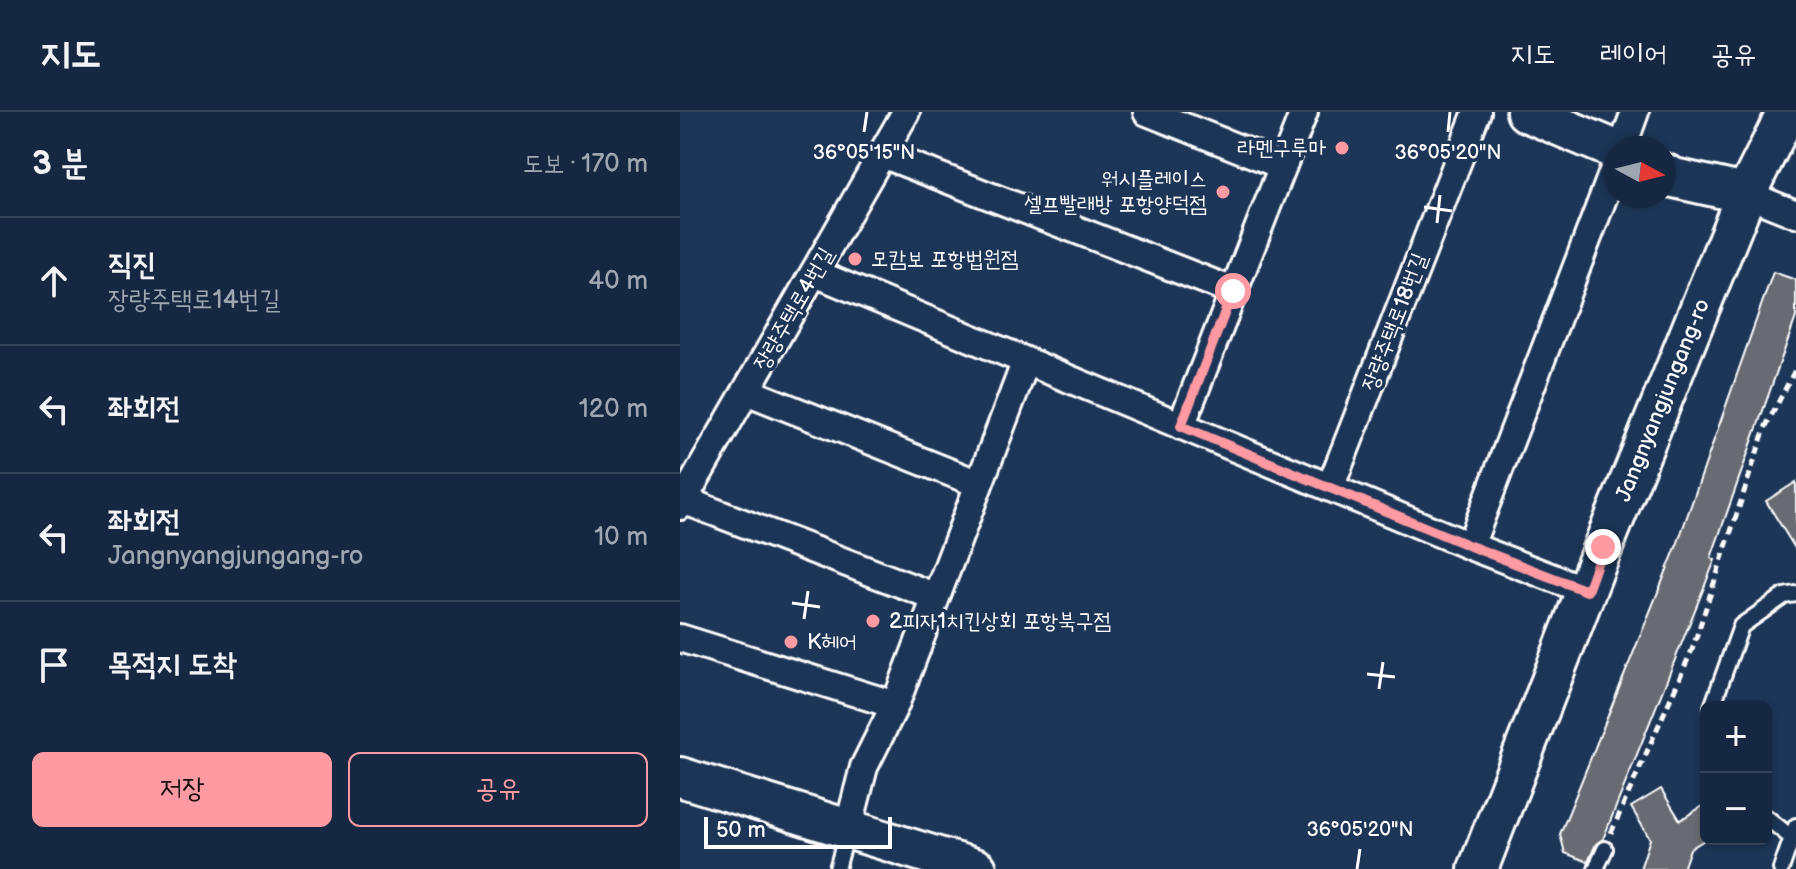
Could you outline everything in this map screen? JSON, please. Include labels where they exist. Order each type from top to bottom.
[{"type":"street","name":"장량주택로4번길","points":[[682,503],[906,112]]},
{"type":"street","points":[[1147,112],[1283,166]]},
{"type":"street","points":[[1181,426],[1304,112]]},
{"type":"street","name":"장량주택로18번길","points":[[1330,488],[1477,112]]},
{"type":"street","points":[[1526,112],[1604,145]]},
{"type":"street","points":[[1626,136],[1635,112]]},
{"type":"street","name":"Jangnyangjungang-ro","points":[[1478,869],[1746,194],[1787,112]]},
{"type":"street","points":[[882,154],[1233,291]]},
{"type":"street","points":[[1676,178],[1746,194],[1796,214]]},
{"type":"street","points":[[1470,546],[1604,195]]},
{"type":"street","points":[[815,273],[1470,546],[1587,591]]},
{"type":"street","points":[[848,829],[864,767],[895,705],[1026,361]]},
{"type":"street","points":[[746,391],[979,484]]},
{"type":"street","points":[[682,503],[936,597]]},
{"type":"street","points":[[680,638],[895,705]]},
{"type":"street","points":[[680,777],[977,869]]},
{"type":"lane","points":[[1714,701],[1741,626],[1784,596],[1796,594]]},
{"type":"lane","points":[[1772,820],[1794,832],[1781,869]]},
{"type":"lane","points":[[837,869],[848,829]]},
{"type":"lane","points":[[1596,869],[1605,849]]},
{"type":"path","points":[[1605,849],[1692,650],[1765,428],[1796,368]]},
{"type":"building","points":[[1773,272],[1796,280],[1796,317],[1711,558],[1715,560],[1603,839],[1596,844],[1588,862],[1565,853],[1560,834],[1677,545]]},
{"type":"building","points":[[1796,482],[1796,550],[1766,501]]},
{"type":"building","points":[[1661,789],[1680,820],[1700,808],[1700,843],[1690,849],[1683,869],[1640,869],[1650,839],[1631,807]]},
{"type":"place","name":"라멘구루마","points":[[1342,148]]},
{"type":"place","name":"워시플레이스 셀프빨래방 포항양덕점","points":[[1223,192]]},
{"type":"place","name":"모캄보 포항법원점","points":[[855,259]]},
{"type":"place","name":"2피자1치킨상회 포항북구점","points":[[873,621]]},
{"type":"place","name":"K헤어","points":[[791,642]]},
{"type":"route","points":[[1233,291],[1181,426],[1587,591],[1603,547]]}]
